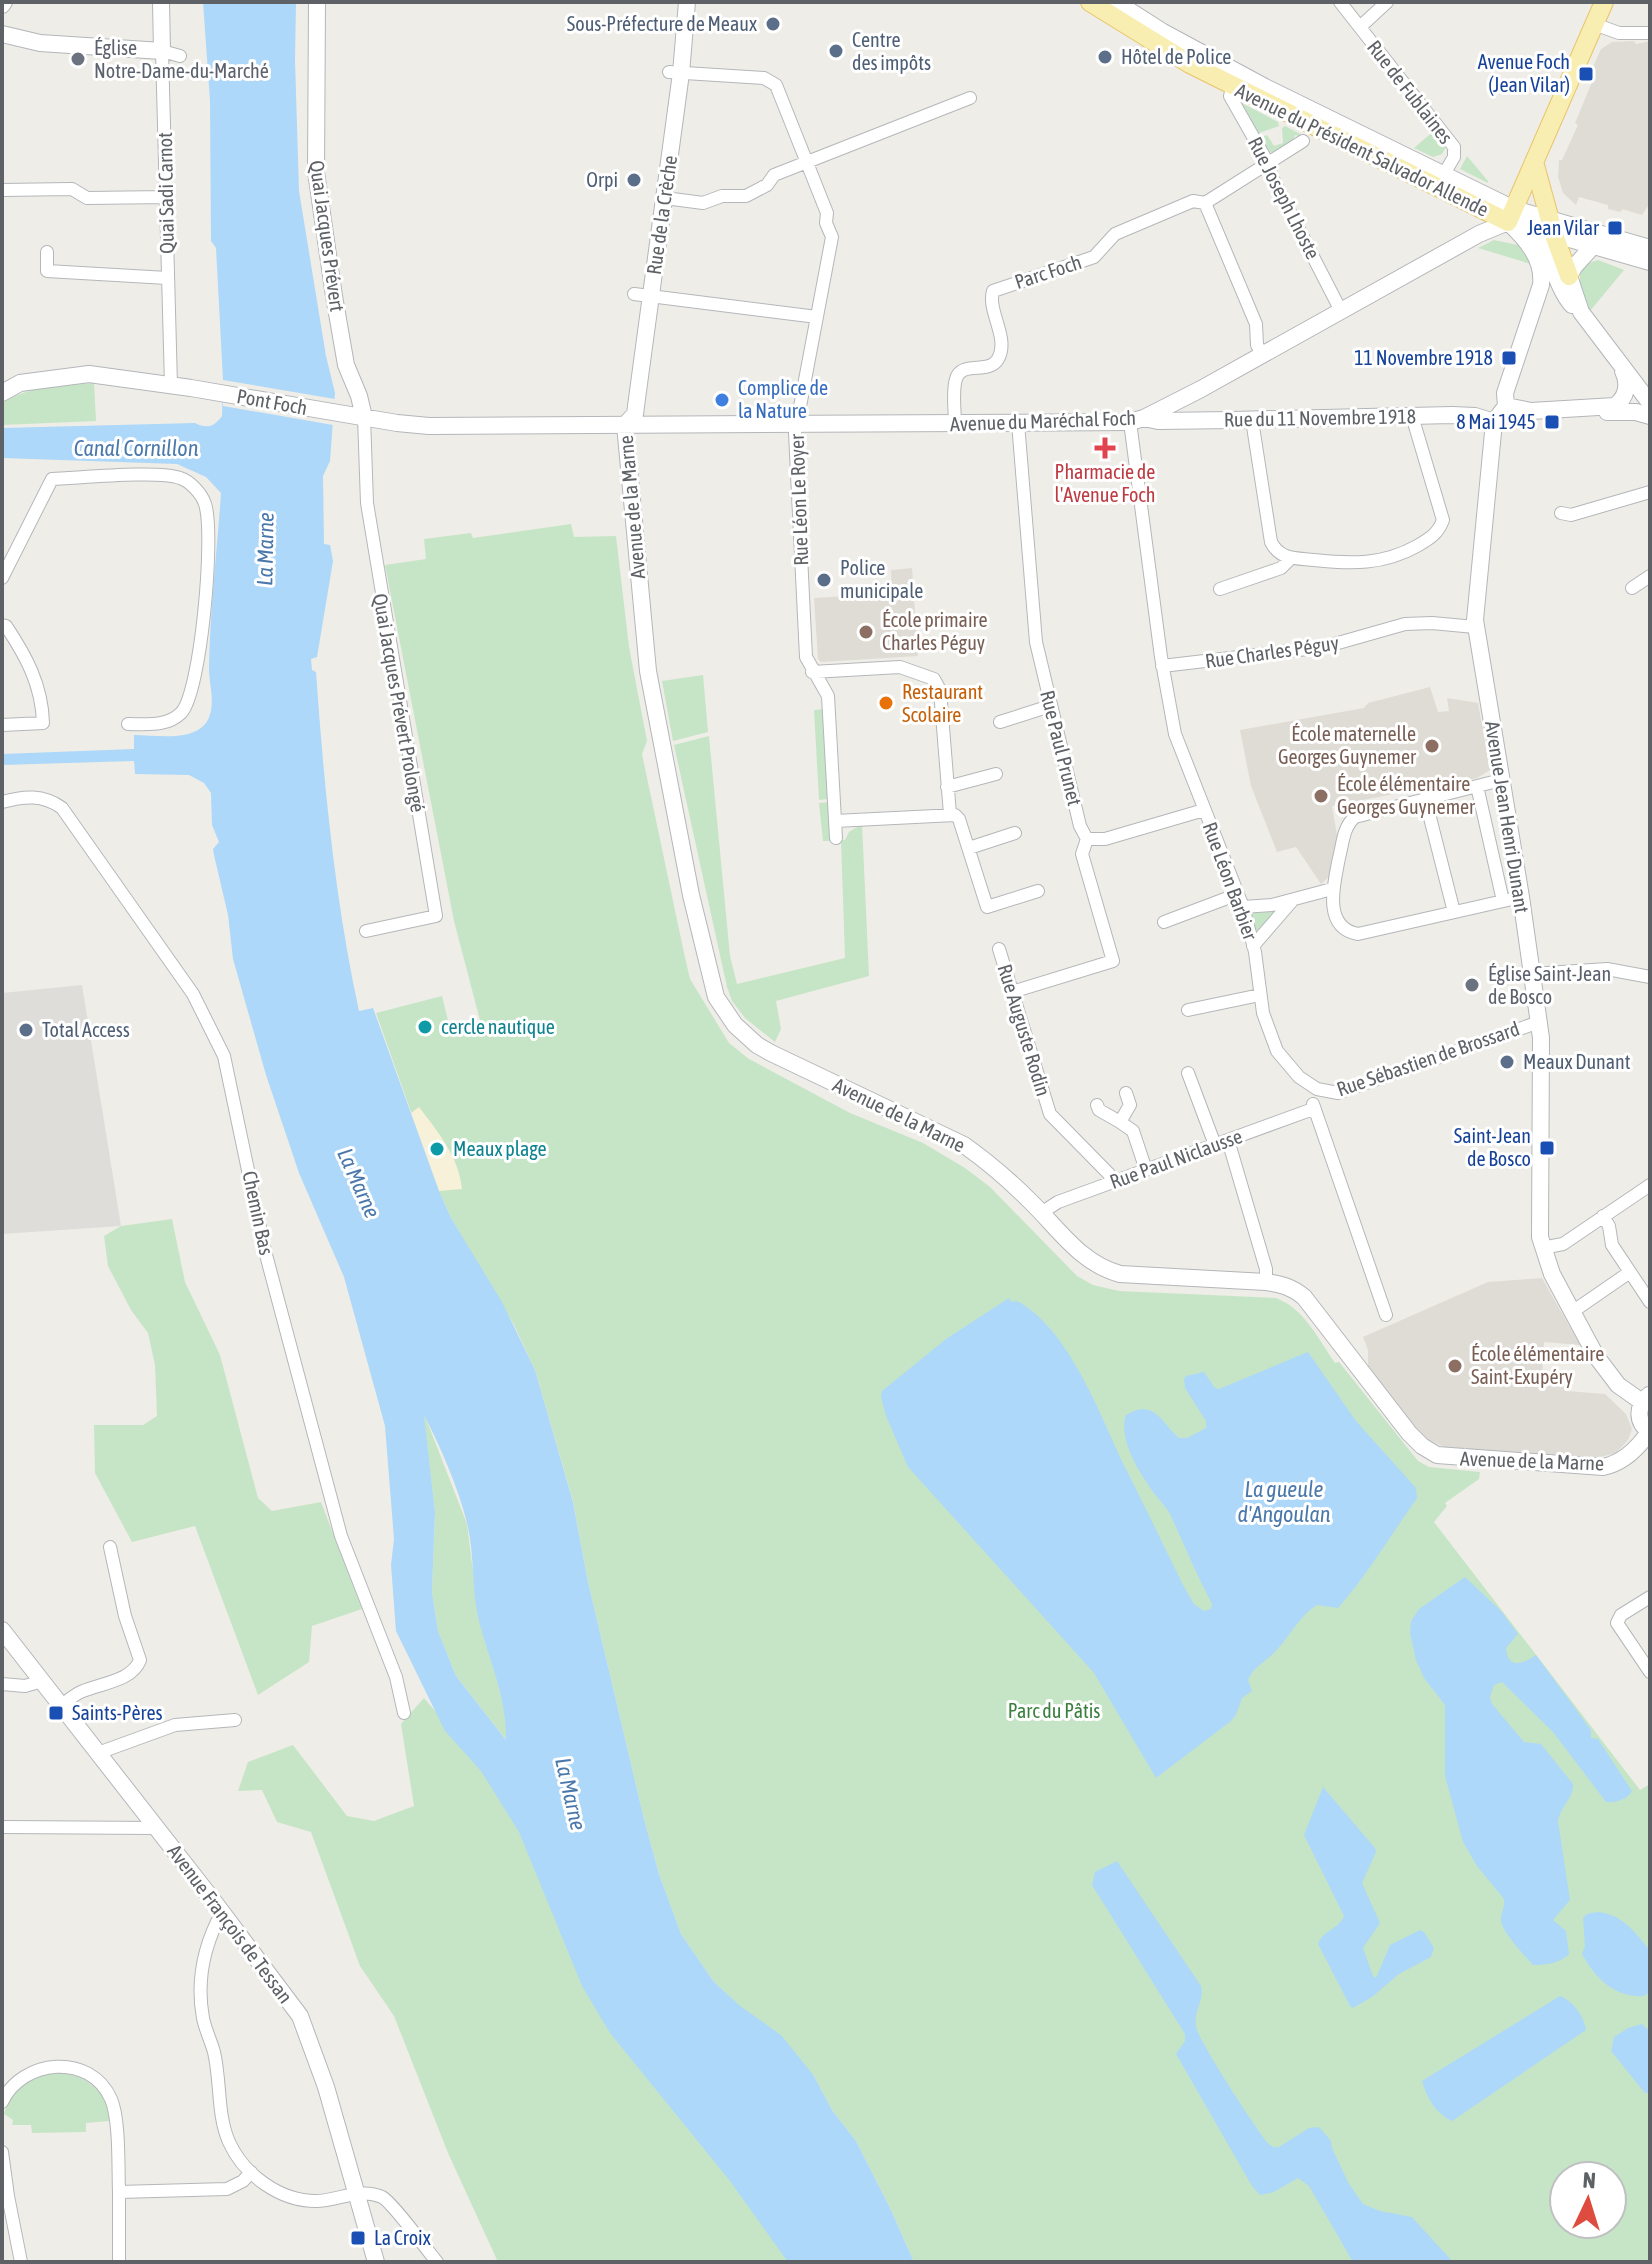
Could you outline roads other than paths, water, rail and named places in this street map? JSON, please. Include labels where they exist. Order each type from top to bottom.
[{"type":"main road","name":"Avenue du Président Salvador Allende","points":[[1090,2],[1157,37],[1179,54],[1511,215]]},
{"type":"main road","points":[[1511,215],[1604,2]]},
{"type":"main road","points":[[1534,162],[1547,229],[1569,276]]},
{"type":"street","name":"Quai Sadi Carnot","points":[[161,2],[171,385]]},
{"type":"street","name":"Quai Jacques Prévert","points":[[317,2],[316,172],[346,365],[364,417]]},
{"type":"street","name":"Rue de la Crèche","points":[[625,425],[635,414],[641,295],[665,198],[675,72],[687,2]]},
{"type":"street","name":"Avenue du Président Salvador Allende","points":[[1116,2],[1157,37],[1249,89]]},
{"type":"street","points":[[1128,2],[1157,37]]},
{"type":"street","name":"Rue de Fublaines","points":[[1340,2],[1454,147],[1454,157],[1440,182]]},
{"type":"street","points":[[1360,27],[1387,2]]},
{"type":"street","points":[[1594,24],[1619,33],[1650,33]]},
{"type":"street","points":[[2,34],[40,43],[162,51],[180,56]]},
{"type":"street","points":[[1179,54],[1249,89]]},
{"type":"street","name":"Rue Léon Le Royer","points":[[675,72],[771,81],[781,91],[827,213],[826,223],[832,237],[795,433],[806,657],[828,696],[836,838]]},
{"type":"street","name":"Rue Joseph Lhoste","points":[[1249,89],[1230,96],[1268,163],[1272,177],[1341,311]]},
{"type":"street","points":[[665,198],[703,203],[722,196],[746,196],[767,185],[774,175],[970,98]]},
{"type":"street","points":[[1262,354],[1257,345],[1256,324],[1205,203],[1303,141]]},
{"type":"street","points":[[2,190],[72,189],[87,198],[167,197]]},
{"type":"street","name":"Parc Foch","points":[[955,424],[957,374],[963,369],[991,365],[999,355],[1000,338],[990,299],[993,291],[1094,257],[1115,234],[1193,201],[1205,203]]},
{"type":"street","points":[[1494,422],[1506,406],[1505,393],[1541,285],[1542,271],[1511,215]]},
{"type":"street","name":"Avenue du Maréchal Foch","points":[[336,413],[429,426],[955,424],[1137,420],[1341,311],[1511,215]]},
{"type":"street","name":"Avenue du Président Salvador Allende","points":[[1511,215],[1593,246],[1650,262]]},
{"type":"street","points":[[1547,229],[1542,240],[1575,307],[1650,403]]},
{"type":"street","name":"Avenue du Président Salvador Allende","points":[[1547,229],[1650,248]]},
{"type":"street","points":[[1575,307],[1569,276],[1593,246]]},
{"type":"street","points":[[47,252],[47,271],[167,278]]},
{"type":"street","points":[[641,295],[817,317]]},
{"type":"street","points":[[1532,311],[1555,299],[1575,307]]},
{"type":"street","points":[[1615,406],[1622,399],[1627,385],[1623,370]]},
{"type":"street","name":"Pont Foch","points":[[2,384],[89,374],[336,413]]},
{"type":"street","points":[[2,393],[20,383]]},
{"type":"street","points":[[1506,406],[1531,411],[1615,406],[1638,406],[1650,410]]},
{"type":"street","points":[[1586,409],[1636,412],[1650,416]]},
{"type":"street","name":"Rue du 11 Novembre 1918","points":[[1137,420],[1468,415],[1494,422]]},
{"type":"street","points":[[1252,420],[1271,542],[1277,552],[1291,558],[1345,564],[1377,562],[1409,550],[1437,533],[1443,520],[1412,416]]},
{"type":"street","name":"Quai Jacques Prévert Prolongé","points":[[364,417],[369,518],[436,916],[366,931]]},
{"type":"street","name":"Rue Léon Barbier","points":[[1137,420],[1162,666],[1175,734],[1241,900],[1253,946],[1263,1013],[1277,1051],[1291,1070],[1317,1089]]},
{"type":"street","name":"Avenue Jean Henri Dunant","points":[[1494,422],[1475,627],[1539,1022],[1542,1248],[1552,1274],[1596,1356],[1628,1394],[1646,1398]]},
{"type":"street","name":"Rue Paul Prunet","points":[[1012,992],[1113,961],[1082,854],[1087,839],[1080,826],[1036,642],[1030,602],[1018,423]]},
{"type":"street","name":"Avenue de la Marne","points":[[625,425],[649,682],[684,864],[716,997],[735,1025],[757,1045],[964,1145],[997,1171],[1083,1257],[1104,1270],[1120,1274],[1266,1282],[1289,1287],[1304,1297],[1409,1433],[1437,1455],[1603,1467],[1628,1455],[1649,1432]]},
{"type":"street","points":[[2,578],[52,479],[159,475],[181,478],[197,491],[205,503],[209,529],[200,656],[187,706],[178,717],[160,724],[128,724]]},
{"type":"street","points":[[1561,513],[1571,515],[1650,492]]},
{"type":"street","points":[[1220,589],[1281,568],[1291,558]]},
{"type":"street","points":[[1632,588],[1650,576]]},
{"type":"street","name":"Rue Charles Péguy","points":[[1162,666],[1324,647],[1405,624],[1475,627]]},
{"type":"street","points":[[2,625],[6,626],[27,657],[42,705],[43,723],[2,725]]},
{"type":"street","points":[[812,672],[900,667],[934,679],[940,690],[950,814]]},
{"type":"street","points":[[1000,722],[1050,706]]},
{"type":"street","points":[[947,787],[996,774]]},
{"type":"street","points":[[1501,780],[1361,814],[1351,821],[1345,833],[1332,889],[1332,903],[1339,925],[1351,933],[1366,933],[1521,897]]},
{"type":"street","points":[[1477,786],[1503,901]]},
{"type":"street","name":"Chemin Bas","points":[[2,802],[26,796],[52,800],[62,808],[193,994],[224,1056],[265,1251],[341,1536],[396,1677],[404,1713]]},
{"type":"street","points":[[1425,798],[1454,912]]},
{"type":"street","points":[[1087,839],[1105,839],[1204,810]]},
{"type":"street","points":[[835,821],[950,814],[959,819],[987,907],[1038,891]]},
{"type":"street","points":[[969,848],[1015,833]]},
{"type":"street","points":[[1164,922],[1241,900],[1272,905],[1332,889]]},
{"type":"street","points":[[1253,946],[1294,898]]},
{"type":"street","name":"Rue Auguste Rodin","points":[[999,949],[1050,1114],[1109,1174],[1112,1182]]},
{"type":"street","points":[[1532,974],[1607,969],[1650,977]]},
{"type":"street","points":[[1188,1010],[1260,995]]},
{"type":"street","name":"Rue Sébastien de Brossard","points":[[1317,1089],[1338,1093],[1539,1022]]},
{"type":"street","points":[[1188,1073],[1190,1096],[1215,1145]]},
{"type":"street","points":[[1317,1089],[1313,1109],[1386,1315]]},
{"type":"street","points":[[1120,1122],[1130,1105],[1126,1093]]},
{"type":"street","points":[[1097,1105],[1099,1110],[1133,1131],[1146,1170]]},
{"type":"street","name":"Rue Paul Niclausse","points":[[1041,1213],[1058,1202],[1313,1109]]},
{"type":"street","points":[[1228,1140],[1266,1269],[1266,1282]]},
{"type":"street","points":[[1542,1248],[1563,1244],[1650,1185]]},
{"type":"street","points":[[1603,1216],[1609,1226],[1612,1245],[1650,1302]]},
{"type":"street","points":[[1572,1312],[1630,1272]]},
{"type":"street","points":[[1646,1398],[1639,1418],[1649,1432]]},
{"type":"street","points":[[61,1706],[79,1692],[127,1675],[137,1669],[140,1660],[125,1616],[110,1547]]},
{"type":"street","points":[[1650,1597],[1621,1615],[1617,1623],[1650,1672]]},
{"type":"street","name":"Avenue François de Tessan","points":[[2,1630],[300,2016],[326,2087],[376,2262]]},
{"type":"street","points":[[2,1684],[25,1686],[42,1681]]},
{"type":"street","points":[[98,1753],[175,1725],[235,1720]]},
{"type":"street","points":[[2,1827],[157,1828]]},
{"type":"street","points":[[222,1912],[209,1937],[200,1985],[203,2018],[218,2074],[224,2124],[239,2160],[263,2183],[283,2195],[316,2201],[356,2193],[384,2198],[437,2262]]},
{"type":"street","points":[[2,2102],[14,2083],[36,2069],[59,2066],[92,2078],[107,2092],[114,2110],[119,2262]]},
{"type":"street","points":[[2,2152],[5,2196],[21,2262]]},
{"type":"street","points":[[119,2192],[227,2189],[243,2181],[251,2172]]},
{"type":"water","points":[[203,2],[296,2],[299,191],[335,393],[330,461],[323,476],[324,544],[330,545],[333,561],[317,657],[311,659],[312,670],[316,672],[337,885],[359,1011],[373,1008],[451,1218],[502,1302],[535,1370],[573,1502],[588,1582],[644,1819],[659,1874],[681,1934],[714,1982],[739,2005],[782,2036],[814,2076],[832,2110],[856,2141],[914,2262],[788,2262],[730,2181],[610,2033],[582,1986],[519,1832],[481,1771],[445,1731],[396,1631],[391,1565],[394,1539],[385,1426],[344,1277],[299,1173],[266,1075],[233,959],[228,915],[213,849],[219,842],[212,825],[211,793],[204,783],[189,775],[135,774],[134,761],[2,765],[2,754],[134,749],[134,735],[192,733],[200,729],[209,717],[212,703],[209,668],[211,624],[221,493],[206,477],[177,464],[2,458],[2,428],[195,423],[207,426],[216,423],[222,416],[216,248],[211,241],[210,101]],"holes":[[[424,1415],[443,1454],[467,1523],[477,1609],[501,1694],[506,1740],[456,1676],[438,1631],[432,1592],[435,1512]]]},
{"type":"water","name":"La gueule d'Angoulan","points":[[1009,1298],[1035,1314],[1067,1351],[1092,1396],[1183,1585],[1194,1604],[1204,1611],[1211,1609],[1212,1604],[1170,1514],[1135,1464],[1127,1444],[1124,1424],[1126,1415],[1144,1409],[1156,1414],[1179,1438],[1187,1438],[1206,1428],[1206,1421],[1185,1388],[1186,1376],[1204,1372],[1219,1389],[1308,1352],[1356,1421],[1416,1488],[1417,1498],[1338,1608],[1317,1605],[1299,1621],[1274,1653],[1253,1672],[1248,1680],[1252,1691],[1242,1698],[1231,1721],[1156,1778],[1094,1673],[908,1467],[886,1416],[882,1391],[946,1339]]},
{"type":"water","points":[[1465,1577],[1501,1611],[1518,1634],[1506,1648],[1510,1660],[1521,1663],[1536,1655],[1591,1730],[1591,1738],[1598,1739],[1632,1791],[1621,1800],[1606,1802],[1553,1732],[1502,1682],[1494,1685],[1490,1697],[1492,1704],[1524,1742],[1541,1744],[1573,1784],[1558,1821],[1570,1900],[1553,1920],[1566,1931],[1569,1954],[1552,1963],[1533,1965],[1509,1937],[1501,1920],[1504,1899],[1477,1866],[1463,1842],[1445,1776],[1445,1705],[1424,1678],[1416,1660],[1410,1633],[1411,1621],[1419,1609]]},
{"type":"water","points":[[1323,1787],[1375,1848],[1362,1883],[1380,1923],[1363,1948],[1373,1976],[1376,1978],[1390,1945],[1420,1930],[1434,1948],[1431,1957],[1399,1974],[1372,1997],[1353,2008],[1318,1944],[1344,1916],[1304,1835]]},
{"type":"water","points":[[1117,1861],[1201,1986],[1196,2027],[1229,2086],[1268,2143],[1279,2147],[1309,2128],[1319,2127],[1331,2141],[1349,2184],[1363,2204],[1380,2211],[1412,2217],[1453,2262],[1353,2262],[1309,2186],[1298,2178],[1274,2192],[1260,2195],[1252,2186],[1176,2054],[1185,2041],[1185,2034],[1092,1885],[1095,1872]]},
{"type":"water","points":[[1597,1912],[1621,1920],[1650,1950],[1650,1992],[1644,1996],[1624,1994],[1607,1985],[1582,1954],[1585,1946],[1583,1918]]},
{"type":"water","points":[[1560,1996],[1577,2010],[1586,2030],[1452,2121],[1437,2109],[1422,2081]]},
{"type":"water","points":[[1642,2024],[1650,2031],[1650,2094],[1644,2092],[1611,2051],[1614,2037]]},
{"type":"place","name":"Sous-Préfecture de Meaux","points":[[773,24]]},
{"type":"place","name":"Centre des impôts","points":[[836,51]]},
{"type":"place","name":"Hôtel de Police","points":[[1105,57]]},
{"type":"place","name":"Église Notre-Dame-du-Marché","points":[[78,59]]},
{"type":"place","name":"Avenue Foch (Jean Vilar)","points":[[1586,74]]},
{"type":"place","name":"Orpi","points":[[634,180]]},
{"type":"place","name":"Jean Vilar","points":[[1615,228]]},
{"type":"place","name":"11 Novembre 1918","points":[[1509,358]]},
{"type":"place","name":"Complice de la Nature","points":[[722,400]]},
{"type":"place","name":"8 Mai 1945","points":[[1552,422]]},
{"type":"place","name":"Pharmacie de l'Avenue Foch","points":[[1105,448]]},
{"type":"place","name":"Police municipale","points":[[824,580]]},
{"type":"place","name":"École primaire Charles Péguy","points":[[866,632]]},
{"type":"place","name":"Restaurant Scolaire","points":[[886,703]]},
{"type":"place","name":"École maternelle Georges Guynemer","points":[[1432,746]]},
{"type":"place","name":"École élémentaire Georges Guynemer","points":[[1321,796]]},
{"type":"place","name":"Église Saint-Jean de Bosco","points":[[1472,985]]},
{"type":"place","name":"cercle nautique","points":[[425,1027]]},
{"type":"place","name":"Total Access","points":[[26,1030]]},
{"type":"place","name":"Meaux Dunant","points":[[1507,1062]]},
{"type":"place","name":"Saint-Jean de Bosco","points":[[1547,1148]]},
{"type":"place","name":"Meaux plage","points":[[437,1149]]},
{"type":"place","name":"École élémentaire Saint-Exupéry","points":[[1455,1366]]},
{"type":"place","name":"Saints-Pères","points":[[56,1713]]},
{"type":"place","name":"La Croix","points":[[358,2238]]},
{"type":"water label","name":"Canal Cornillon","points":[[136,448]]},
{"type":"water label","name":"La Marne","points":[[265,549]]},
{"type":"water label","name":"La Marne","points":[[359,1183]]},
{"type":"water label","name":"La Marne","points":[[571,1794]]},
{"type":"park label","name":"Parc du Pâtis","points":[[1054,1711]]}]
